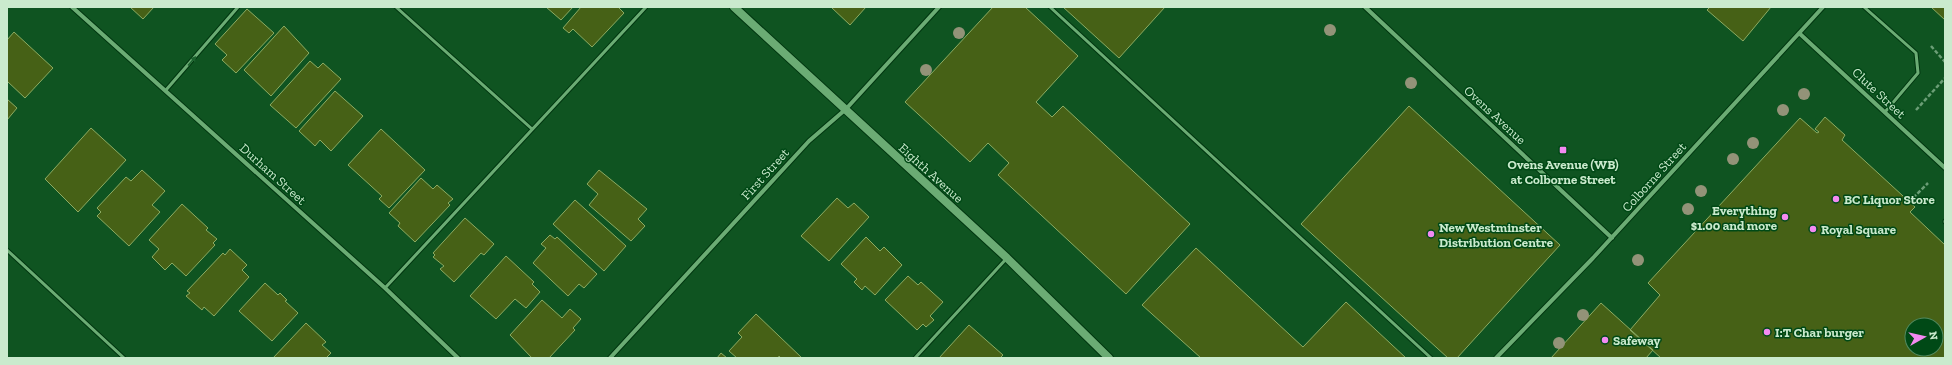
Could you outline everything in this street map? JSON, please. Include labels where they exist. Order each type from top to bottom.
[{"type":"street","name":"Durham Street","points":[[72,7],[385,288],[458,358]]},
{"type":"street","name":"Eighth Avenue","points":[[734,7],[1007,258],[1109,358]]},
{"type":"street","name":"First Street","points":[[610,358],[808,141],[846,109],[939,7]]},
{"type":"street","name":"Ovens Avenue","points":[[1365,7],[1612,238]]},
{"type":"street","name":"Colborne Street","points":[[1496,358],[1612,238],[1823,7]]},
{"type":"street","name":"Clute Street","points":[[1799,33],[1945,168]]},
{"type":"lane","points":[[166,90],[238,7]]},
{"type":"lane","points":[[396,7],[532,129]]},
{"type":"lane","points":[[385,288],[646,7]]},
{"type":"lane","points":[[1050,7],[1431,358]]},
{"type":"lane","points":[[1864,7],[1916,53],[1918,73],[1885,112]]},
{"type":"lane","points":[[7,250],[124,358]]},
{"type":"lane","points":[[915,358],[1007,258]]},
{"type":"path","points":[[1916,110],[1945,78]]},
{"type":"path","points":[[1910,202],[1928,182]]},
{"type":"building","points":[[130,7],[154,7],[143,19]]},
{"type":"building","points":[[546,7],[573,7],[561,20]]},
{"type":"building","points":[[581,7],[618,7],[624,13],[592,47],[573,29],[569,33],[563,28]]},
{"type":"building","points":[[831,7],[866,7],[850,25]]},
{"type":"building","points":[[993,7],[1025,7],[1078,56],[1036,102],[1052,117],[1063,106],[1190,224],[1126,294],[998,175],[1009,163],[988,143],[970,162],[905,102]]},
{"type":"building","points":[[1063,7],[1165,7],[1119,58]]},
{"type":"building","points":[[1710,7],[1771,7],[1743,41],[1707,10]]},
{"type":"building","points":[[1931,7],[1945,7],[1945,20]]},
{"type":"building","points":[[247,9],[274,33],[236,73],[222,60],[227,55],[215,44]]},
{"type":"building","points":[[284,26],[309,53],[271,96],[244,70]]},
{"type":"building","points":[[14,32],[53,68],[25,98],[7,81],[7,40]]},
{"type":"building","points":[[310,61],[318,68],[323,63],[341,79],[296,128],[270,105]]},
{"type":"building","points":[[335,91],[363,116],[331,151],[320,140],[315,146],[299,131]]},
{"type":"building","points":[[7,99],[17,108],[7,120]]},
{"type":"building","name":"New Westminster Distribution Centre","points":[[1409,106],[1560,245],[1457,358],[1448,358],[1301,224]]},
{"type":"building","name":"Royal Square","points":[[1825,117],[1845,135],[1842,140],[1915,207],[1910,212],[1945,245],[1945,358],[1661,358],[1630,330],[1660,295],[1648,283],[1800,118],[1817,133],[1819,132],[1815,129]]},
{"type":"building","points":[[91,128],[126,160],[78,212],[45,179]]},
{"type":"building","points":[[381,129],[425,170],[389,208],[379,199],[382,196],[348,165]]},
{"type":"building","points":[[142,170],[165,191],[152,205],[160,212],[129,246],[97,216],[101,212],[97,208],[126,177],[131,181]]},
{"type":"building","points":[[599,170],[647,209],[638,219],[645,226],[631,241],[589,205],[598,194],[587,184]]},
{"type":"building","points":[[421,178],[433,189],[437,185],[453,199],[448,203],[450,205],[415,242],[398,226],[400,223],[389,213]]},
{"type":"building","points":[[837,198],[848,208],[854,203],[869,217],[829,261],[801,236]]},
{"type":"building","points":[[575,200],[626,246],[604,271],[553,224]]},
{"type":"building","points":[[182,204],[208,228],[206,230],[217,239],[213,243],[215,245],[186,276],[172,263],[165,270],[152,257],[159,249],[149,240]]},
{"type":"building","points":[[465,218],[494,244],[484,255],[481,253],[454,282],[440,269],[444,266],[433,257],[435,255],[433,253]]},
{"type":"building","points":[[550,235],[555,239],[557,237],[597,274],[584,288],[579,284],[568,296],[533,263],[546,248],[541,244]]},
{"type":"building","points":[[866,237],[880,251],[884,247],[902,265],[875,295],[865,286],[862,290],[854,282],[857,279],[841,264]]},
{"type":"building","points":[[1196,248],[1303,347],[1346,302],[1406,358],[1201,358],[1142,305]]},
{"type":"building","points":[[230,249],[247,265],[242,270],[249,277],[214,316],[204,307],[202,310],[186,296],[190,293],[187,291],[223,253],[225,255]]},
{"type":"building","points":[[506,256],[534,282],[532,284],[540,292],[526,308],[515,299],[496,319],[470,296]]},
{"type":"building","points":[[908,276],[918,285],[921,282],[943,302],[930,316],[934,320],[926,327],[923,324],[917,330],[885,300]]},
{"type":"building","points":[[265,283],[278,295],[280,293],[287,300],[285,301],[298,313],[272,341],[239,311]]},
{"type":"building","points":[[542,300],[562,318],[570,309],[581,319],[573,328],[575,330],[549,358],[532,358],[510,335]]},
{"type":"building","name":"Safeway","points":[[1601,303],[1653,350],[1646,358],[1551,358]]},
{"type":"building","points":[[756,314],[802,358],[781,358],[779,356],[778,358],[737,358],[729,351],[742,337],[738,333]]},
{"type":"building","points":[[306,323],[326,342],[322,345],[331,353],[326,358],[273,358]]},
{"type":"building","points":[[969,325],[1003,355],[1000,358],[939,358]]},
{"type":"building","points":[[721,353],[727,358],[717,358]]},
{"type":"place","name":"Ovens Avenue (WB) at Colborne Street","points":[[1563,150]]},
{"type":"place","name":"BC Liquor Store","points":[[1836,199]]},
{"type":"place","name":"Everything $1.00 and more","points":[[1785,217]]},
{"type":"place","name":"Royal Square","points":[[1813,229]]},
{"type":"place","name":"New Westminster Distribution Centre","points":[[1431,234]]},
{"type":"place","name":"I:T Char burger","points":[[1767,332]]},
{"type":"place","name":"Safeway","points":[[1605,340]]}]
